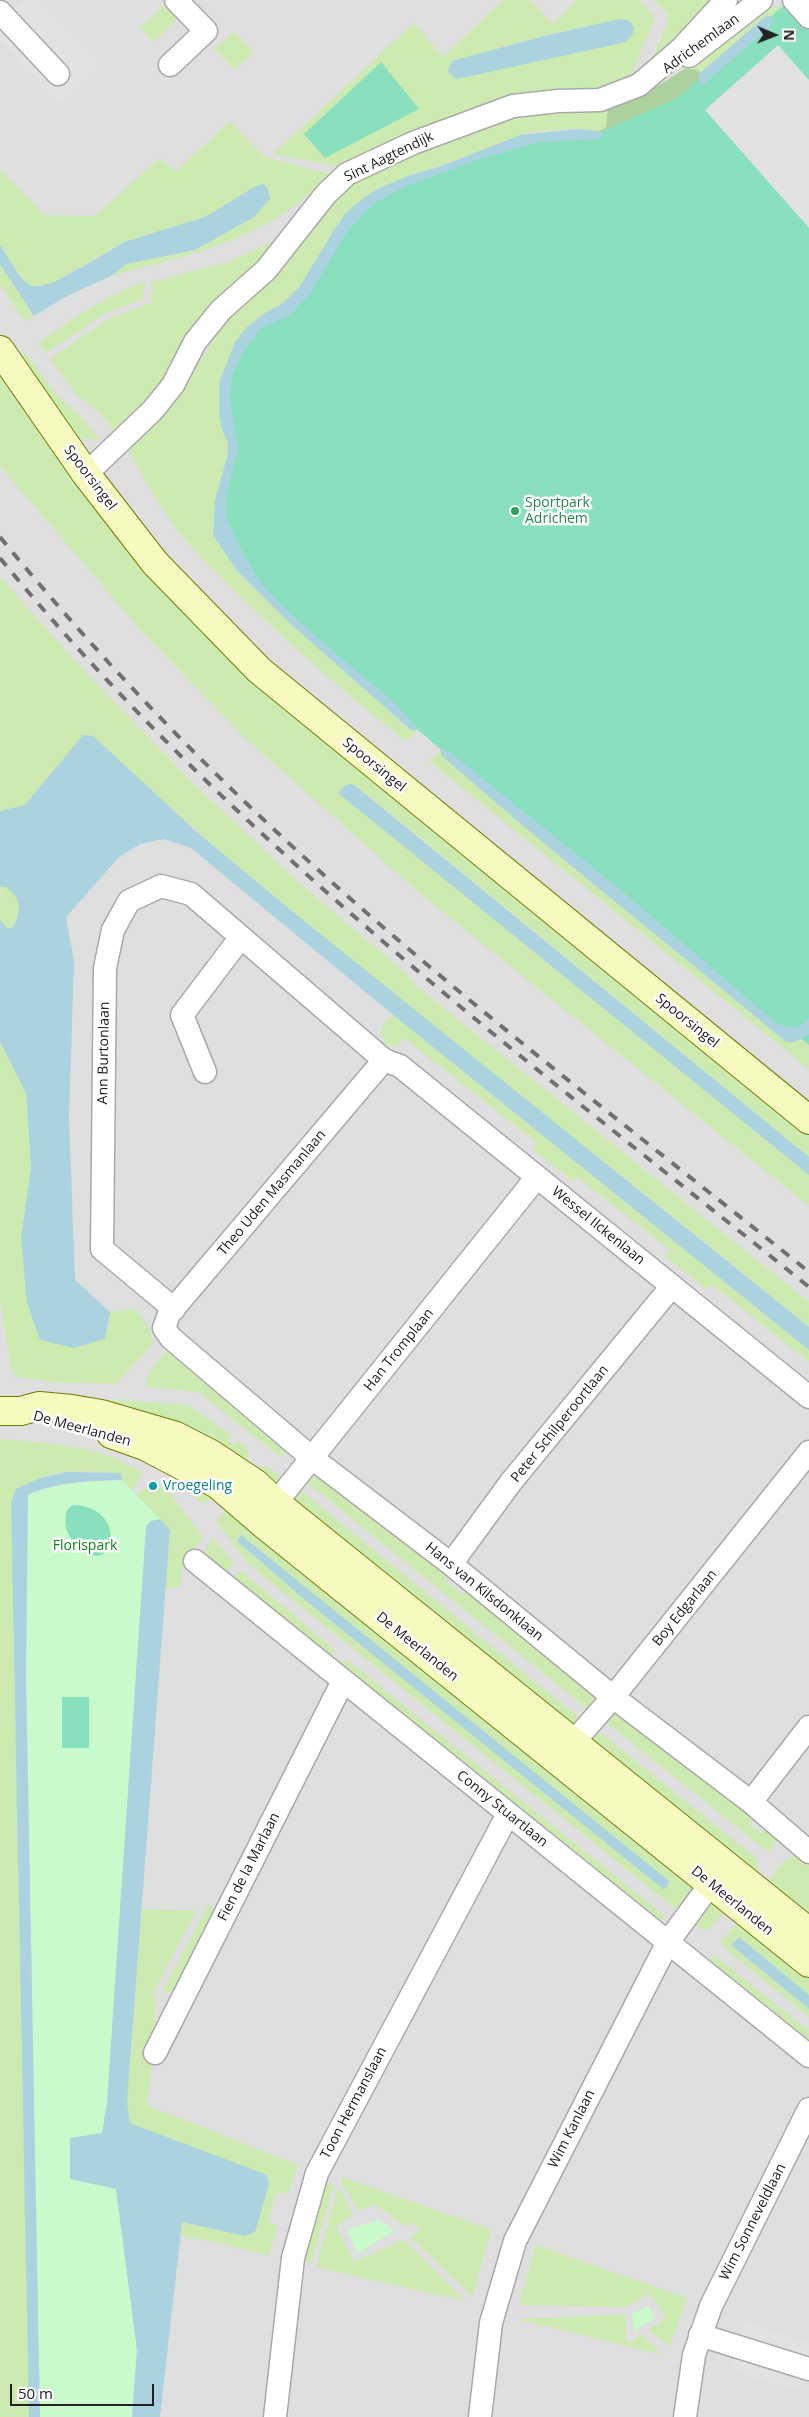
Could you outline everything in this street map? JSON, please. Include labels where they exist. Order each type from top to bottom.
[{"type":"main road","name":"Spoorsingel","points":[[0,350],[86,474],[156,563],[259,670],[809,1120]]},
{"type":"main road","name":"De Meerlanden","points":[[10,1411],[39,1406],[72,1409],[101,1414],[176,1436],[219,1459],[256,1484],[268,1512],[717,1874],[809,1963]]},
{"type":"main road","name":"De Meerlanden","points":[[717,1874],[809,1932]]},
{"type":"street","points":[[170,65],[206,31],[176,0]]},
{"type":"street","name":"Sint Aagtendijk","points":[[86,474],[153,410],[173,385],[195,342],[221,310],[266,270],[326,194],[347,174],[413,143],[513,106],[558,101],[600,100],[639,85],[682,48],[726,0]]},
{"type":"street","name":"Adrichemlaan","points":[[639,85],[678,64],[761,0]]},
{"type":"street","points":[[794,0],[809,16]]},
{"type":"street","points":[[0,12],[58,74]]},
{"type":"street","name":"Ann Burtonlaan","points":[[169,1318],[102,1249],[105,968],[113,930],[129,901],[161,886],[191,894],[384,1060]]},
{"type":"street","points":[[205,1072],[182,1015],[241,937]]},
{"type":"street","name":"Wessel Ilckenlaan","points":[[384,1060],[400,1066],[809,1398]]},
{"type":"street","name":"Theo Uden Masmanlaan","points":[[169,1318],[384,1060]]},
{"type":"street","name":"Han Tromplaan","points":[[268,1512],[537,1177]]},
{"type":"street","name":"Peter Schilperoortlaan","points":[[451,1564],[511,1482],[672,1286]]},
{"type":"street","name":"Hans van Kilsdonklaan","points":[[169,1318],[171,1338],[312,1458],[451,1564],[613,1697],[751,1802],[809,1852]]},
{"type":"street","name":"Boy Edgarlaan","points":[[566,1751],[613,1697],[809,1452]]},
{"type":"street","name":"Conny Stuartlaan","points":[[195,1561],[809,2056]]},
{"type":"street","name":"Fien de la Marlaan","points":[[155,2053],[343,1681]]},
{"type":"street","points":[[751,1802],[809,1727]]},
{"type":"street","name":"Toon Hermanslaan","points":[[275,2417],[293,2258],[318,2173],[508,1814]]},
{"type":"street","name":"Wim Kanlaan","points":[[480,2417],[491,2324],[515,2241],[668,1942],[717,1874]]},
{"type":"street","name":"Wim Sonneveldlaan","points":[[685,2417],[694,2355],[711,2306],[809,2109]]},
{"type":"street","points":[[700,2335],[809,2369]]},
{"type":"shaded area","points":[[0,0],[809,0],[809,2417],[0,2417]]},
{"type":"shaded area","points":[[24,0],[38,0],[99,64],[60,104],[0,41],[0,21]]},
{"type":"shaded area","points":[[778,45],[809,80],[809,228],[705,110]]},
{"type":"shaded area","points":[[745,2321],[809,2344],[809,2353],[798,2390],[732,2371],[734,2349]]},
{"type":"green space","points":[[503,0],[529,0],[553,24],[577,0],[639,0],[652,13],[654,22],[627,83],[582,93],[345,168],[273,154],[414,23],[443,57]],"holes":[[[620,19],[630,21],[452,61],[544,36]]]},
{"type":"green space","points":[[655,0],[718,0],[646,74],[667,24],[668,15]]},
{"type":"green space","name":"Sportpark Adrichem","points":[[790,0],[809,0],[809,1045],[798,1036],[786,1034],[446,754],[347,669],[251,580],[222,532],[232,447],[225,375],[250,332],[283,311],[351,215],[391,189],[544,136],[597,134],[677,98]]},
{"type":"green space","points":[[166,4],[178,18],[154,42],[140,28]]},
{"type":"green space","points":[[780,6],[791,8],[779,23],[767,15],[701,72],[695,69],[684,69],[760,9]]},
{"type":"green space","points":[[234,32],[253,52],[235,70],[214,49]]},
{"type":"green space","points":[[381,62],[419,109],[325,158],[304,134]]},
{"type":"green space","points":[[684,69],[695,69],[701,72],[669,183],[598,131],[606,128],[608,107],[648,91]]},
{"type":"green space","points":[[608,107],[606,128],[598,131],[577,129],[538,131],[520,135],[444,165],[408,176],[377,189],[362,199],[346,213],[334,230],[301,286],[282,304],[265,313],[219,400],[222,429],[228,443],[227,457],[215,500],[213,535],[238,572],[294,627],[412,730],[422,731],[412,735],[406,742],[294,647],[196,552],[163,510],[128,449],[176,398],[231,313],[320,208],[355,178],[499,118]]},
{"type":"green space","points":[[230,121],[264,157],[330,174],[306,197],[281,215],[259,228],[212,248],[113,275],[126,264],[195,250],[254,217],[238,198],[205,217],[124,242],[54,282],[40,286],[31,286],[21,278],[0,245],[0,169],[44,215],[95,216],[160,158],[176,171]]},
{"type":"green space","points":[[286,235],[154,395],[116,432],[98,412],[75,393],[50,359],[108,319],[153,302],[150,291],[154,290],[151,282],[229,262]]},
{"type":"green space","points":[[0,264],[34,316],[25,321],[0,285]]},
{"type":"green space","points":[[145,282],[147,287],[142,288],[145,298],[104,314],[46,353],[38,343],[104,300]]},
{"type":"green space","points":[[26,353],[54,392],[82,418],[101,441],[79,437],[72,432],[20,357]]},
{"type":"green space","points":[[0,372],[119,537],[809,1132],[809,1157],[379,804],[353,784],[339,793],[809,1175],[809,1206],[423,896],[245,738],[144,634],[0,466]]},
{"type":"green space","points":[[0,577],[87,674],[198,788],[296,880],[409,976],[415,985],[809,1302],[809,1327],[719,1253],[446,1037],[266,890],[93,736],[83,735],[25,805],[0,811]]},
{"type":"green space","points":[[440,750],[442,756],[527,829],[786,1042],[809,1034],[809,1069],[429,761]]},
{"type":"green space","points":[[1,886],[13,892],[17,897],[19,909],[13,927],[8,929],[0,920]]},
{"type":"green space","points":[[392,1014],[809,1350],[809,1362],[711,1284],[706,1289],[665,1256],[670,1250],[577,1177],[574,1182],[533,1150],[537,1143],[404,1038],[396,1047],[385,1043],[381,1029]]},
{"type":"green space","points":[[0,1042],[26,1093],[31,1168],[21,1237],[105,1340],[110,1312],[136,1309],[150,1330],[153,1344],[116,1384],[54,1382],[16,1377],[11,1368],[0,1299]]},
{"type":"green space","points":[[170,1349],[281,1438],[276,1445],[285,1451],[282,1458],[198,1392],[147,1387],[146,1381],[150,1371]]},
{"type":"green space","points":[[66,1399],[188,1405],[232,1435],[228,1440],[234,1445],[238,1440],[248,1450],[248,1458],[242,1465]]},
{"type":"green space","points":[[0,1439],[55,1444],[92,1451],[109,1456],[143,1473],[132,1491],[122,1480],[122,1477],[79,1471],[56,1473],[38,1480],[11,1502],[29,2417],[0,2417]]},
{"type":"green space","points":[[169,1465],[213,1498],[205,1503],[200,1502],[163,1466]]},
{"type":"green space","points":[[264,1465],[277,1473],[284,1481],[281,1485],[271,1486],[254,1476]]},
{"type":"green space","points":[[319,1475],[451,1573],[445,1580],[463,1595],[470,1589],[592,1688],[594,1702],[589,1710],[305,1481]]},
{"type":"green space","name":"Florispark","points":[[122,1480],[160,1519],[151,1521],[146,1527],[107,2102],[102,2133],[70,2138],[70,2179],[116,2189],[137,2350],[132,2417],[40,2417],[26,1676],[28,1495],[62,1485]]},
{"type":"green space","points":[[153,1480],[170,1494],[203,1537],[181,1570],[181,1586],[166,1589],[170,1530],[137,1496]]},
{"type":"green space","points":[[298,1488],[583,1721],[567,1724],[299,1511],[296,1500]]},
{"type":"green space","points":[[231,1502],[694,1887],[678,1911],[248,1564],[216,1521]],"holes":[[[240,1535],[668,1880],[663,1889],[305,1600],[237,1541]]]},
{"type":"green space","points":[[73,1505],[91,1509],[103,1517],[110,1528],[111,1540],[108,1550],[100,1555],[90,1555],[76,1545],[66,1529],[65,1520],[67,1510]]},
{"type":"green space","points":[[212,1537],[234,1563],[225,1572],[203,1555]]},
{"type":"green space","points":[[241,1571],[335,1650],[332,1655],[324,1651],[233,1579]]},
{"type":"green space","points":[[346,1659],[660,1912],[664,1917],[662,1920],[658,1920],[472,1768],[347,1671],[341,1664],[341,1661]]},
{"type":"green space","points":[[62,1697],[89,1697],[89,1748],[62,1748]]},
{"type":"green space","points":[[619,1713],[756,1817],[750,1825],[761,1833],[766,1826],[779,1838],[770,1851],[763,1848],[603,1720],[609,1715]]},
{"type":"green space","points":[[596,1729],[756,1858],[759,1867],[756,1873],[593,1745],[593,1733]]},
{"type":"green space","points":[[794,1854],[809,1866],[809,1925],[766,1884],[786,1859],[788,1861]]},
{"type":"green space","points":[[712,1899],[730,1905],[709,1930],[704,1931],[692,1921]]},
{"type":"green space","points":[[208,1905],[216,1910],[174,1992],[162,1992]]},
{"type":"green space","points":[[142,1909],[196,1911],[152,1995],[156,1998],[151,2078],[146,2105],[298,2165],[288,2193],[276,2193],[268,2223],[278,2225],[269,2256],[219,2243],[180,2236],[182,2222],[245,2236],[130,2123],[127,2102]]},
{"type":"green space","points":[[744,1915],[809,1970],[809,1995],[739,1937],[731,1945],[809,2009],[809,2017],[721,1945],[723,1939]]},
{"type":"green space","points":[[714,1955],[809,2031],[809,2042],[713,1966],[710,1961]]},
{"type":"green space","points":[[342,2177],[491,2230],[473,2295],[410,2237],[420,2231],[413,2222],[406,2227],[375,2204],[359,2211],[341,2182]]},
{"type":"green space","points":[[324,2182],[334,2185],[311,2263],[301,2261]]},
{"type":"green space","points":[[340,2188],[353,2215],[336,2226],[354,2262],[404,2240],[465,2301],[316,2267],[337,2191]]},
{"type":"green space","points":[[379,2220],[394,2231],[357,2254],[347,2229]]},
{"type":"green space","points":[[536,2245],[687,2298],[670,2346],[648,2330],[666,2318],[650,2293],[627,2307],[519,2305]]},
{"type":"green space","points":[[648,2306],[655,2318],[634,2331],[632,2314]]},
{"type":"green space","points":[[625,2315],[626,2342],[630,2342],[641,2334],[663,2355],[516,2319]]},
{"type":"water","points":[[767,15],[774,20],[770,27],[701,87],[699,80],[701,72]]},
{"type":"water","points":[[620,19],[630,21],[634,27],[633,34],[626,42],[462,78],[455,79],[448,71],[452,61],[544,36]]},
{"type":"water","points":[[577,129],[598,131],[604,134],[599,139],[540,142],[480,159],[404,187],[373,204],[348,230],[310,294],[289,316],[263,327],[244,350],[232,376],[230,399],[238,449],[226,497],[227,519],[241,549],[260,581],[279,602],[318,638],[396,704],[418,729],[412,731],[294,627],[238,572],[213,535],[215,500],[227,457],[228,443],[219,416],[219,383],[235,342],[247,327],[265,313],[282,304],[300,286],[346,213],[362,199],[377,189],[408,176],[444,165],[520,135]]},
{"type":"water","points":[[264,184],[270,199],[254,217],[195,250],[126,264],[113,275],[67,296],[34,316],[0,264],[0,245],[21,278],[31,286],[40,286],[54,282],[124,242],[205,217],[256,186]]},
{"type":"water","points":[[83,735],[93,736],[198,833],[287,907],[809,1327],[809,1350],[392,1014],[191,848],[164,839],[140,844],[119,857],[66,917],[74,961],[69,1118],[75,1280],[110,1312],[105,1339],[74,1348],[40,1340],[27,1303],[21,1237],[31,1168],[26,1093],[0,1042],[0,920],[8,929],[13,927],[18,916],[19,906],[15,896],[6,887],[0,887],[0,811],[25,805]]},
{"type":"water","points":[[445,748],[621,890],[779,1025],[798,1028],[809,1018],[809,1034],[795,1042],[786,1042],[484,793],[442,756],[440,750]]},
{"type":"water","points":[[353,784],[809,1157],[809,1175],[338,793],[345,785]]},
{"type":"water","points":[[67,1472],[121,1473],[122,1480],[62,1484],[28,1495],[26,1676],[40,2417],[29,2417],[11,1502],[16,1489],[40,1478]]},
{"type":"water","points":[[160,1519],[170,1530],[127,2102],[130,2123],[267,2175],[269,2185],[255,2232],[245,2236],[182,2222],[160,2417],[132,2417],[137,2350],[116,2189],[70,2179],[70,2138],[102,2133],[107,2102],[146,1526],[151,1521]]},
{"type":"water","points":[[241,1535],[669,1881],[667,1887],[663,1889],[305,1600],[237,1541]]},
{"type":"water","points":[[739,1937],[809,1995],[809,2009],[731,1945]]},
{"type":"railway","points":[[0,537],[59,607],[150,707],[247,804],[314,866],[452,986],[809,1272]]},
{"type":"railway","points":[[0,558],[89,661],[184,759],[283,853],[385,943],[490,1031],[809,1287]]},
{"type":"place","name":"Sportpark Adrichem","points":[[515,511]]},
{"type":"place","name":"Vroegeling","points":[[153,1486]]}]
